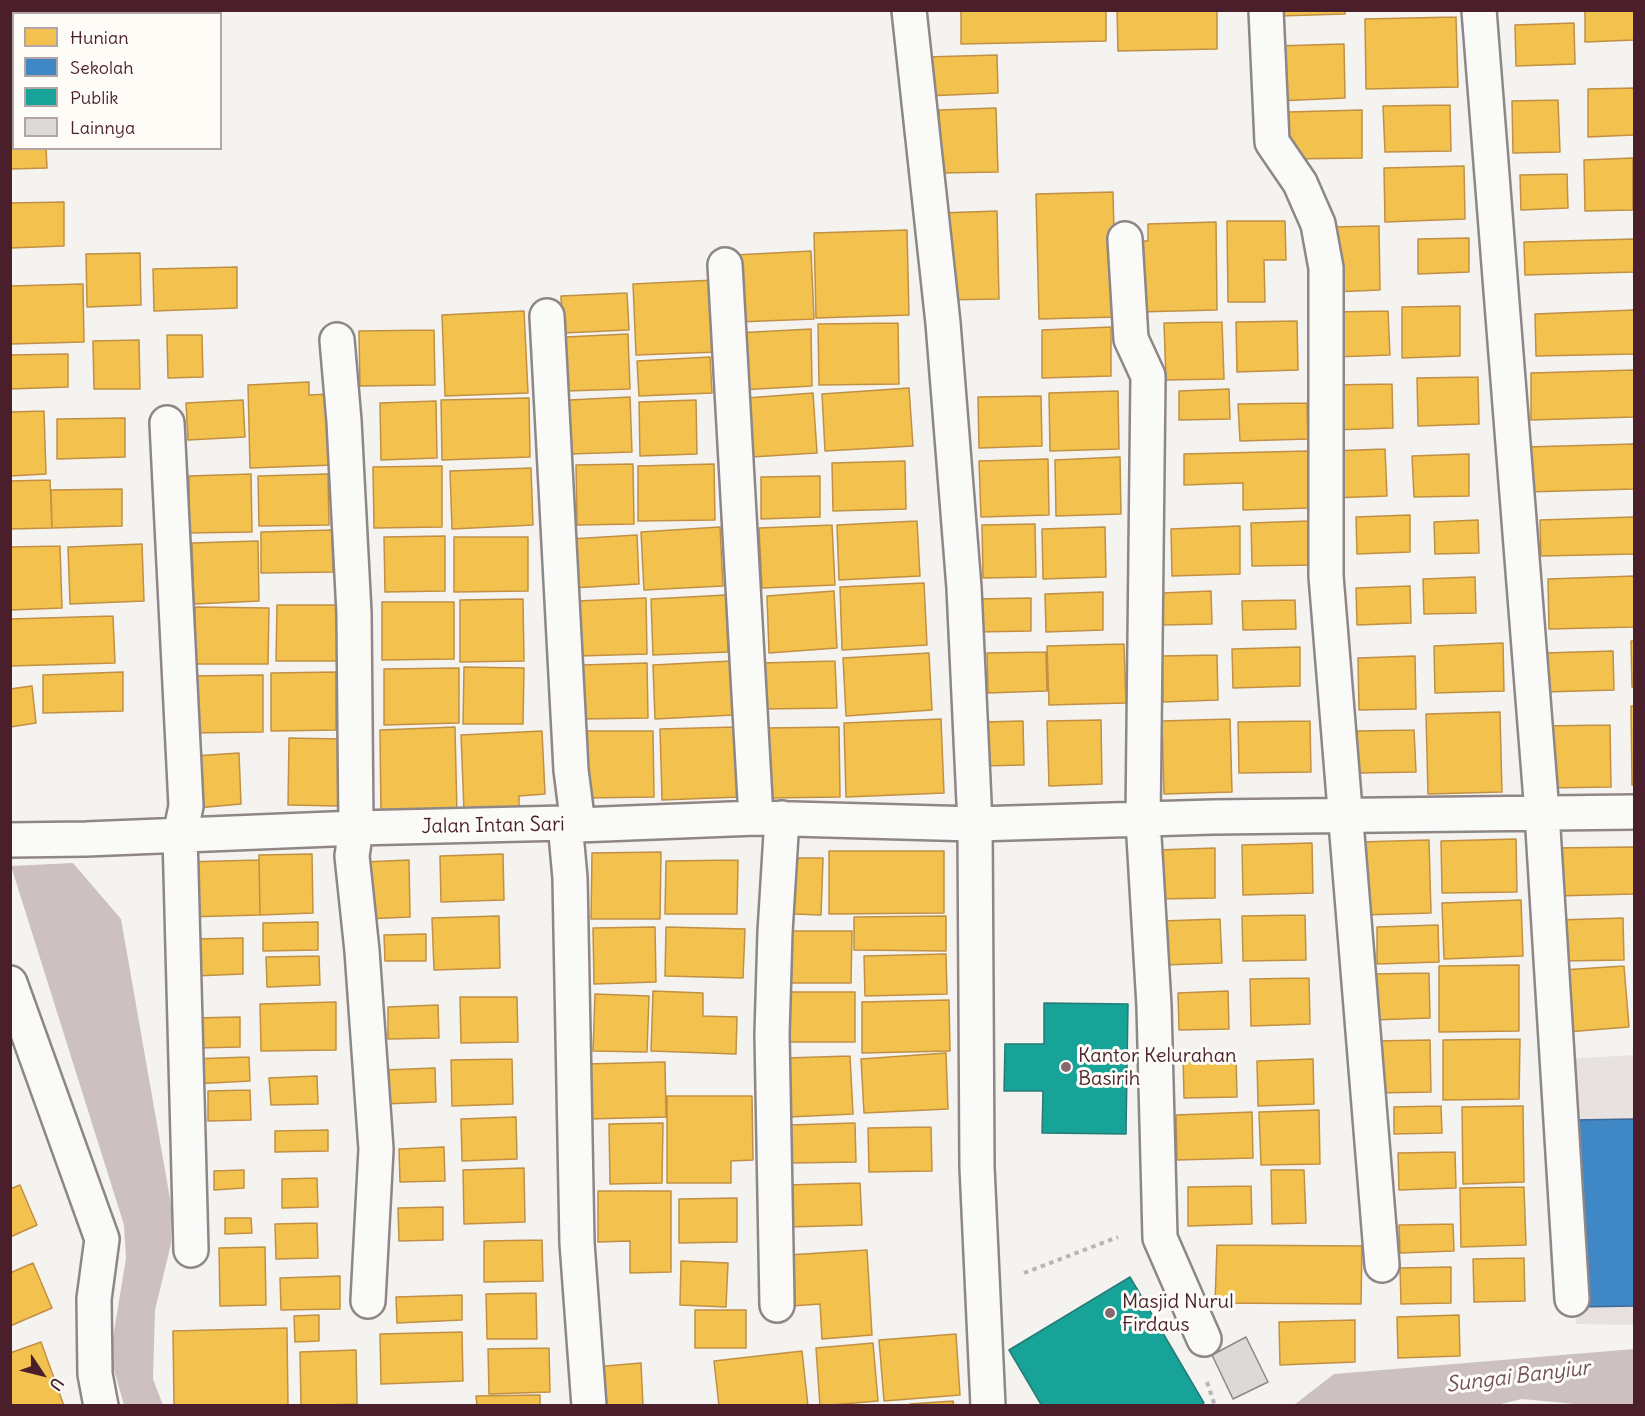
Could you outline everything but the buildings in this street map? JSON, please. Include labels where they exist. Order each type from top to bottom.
[{"type":"street","points":[[909,10],[943,322],[964,588],[975,824],[977,1167],[988,1406]]},
{"type":"street","points":[[1266,10],[1272,142],[1300,183],[1318,224],[1326,268],[1326,576],[1382,1265]]},
{"type":"street","points":[[1479,10],[1542,813],[1572,1299]]},
{"type":"street","points":[[1125,240],[1131,339],[1148,376],[1143,820],[1154,1006],[1160,1238],[1204,1339]]},
{"type":"street","points":[[725,265],[769,818],[775,932],[772,1034],[777,1305]]},
{"type":"street","points":[[546,316],[570,758],[577,1243],[589,1406]]},
{"type":"street","points":[[337,340],[344,421],[354,613],[356,828],[352,856],[362,951],[376,1149],[368,1301]]},
{"type":"street","points":[[167,423],[186,806],[180,835],[191,1250]]},
{"type":"street","name":"Jalan Intan Sari","points":[[10,840],[356,828],[769,818],[975,824],[1213,817],[1635,812]]},
{"type":"street","points":[[10,983],[102,1239],[94,1299],[95,1374],[102,1406]]},
{"type":"path","points":[[983,1287],[1161,1221]]},
{"type":"shaded area","points":[[1634,1055],[1634,1325],[1576,1324],[1566,1059]]},
{"type":"water","points":[[73,863],[121,919],[172,1210],[171,1244],[155,1310],[153,1379],[163,1405],[124,1405],[110,1356],[126,1258],[124,1225],[11,866]]},
{"type":"water","name":"Sungai Banyiur","points":[[1634,1349],[1634,1405],[1586,1405],[1522,1399],[1492,1406],[1294,1405],[1334,1374]]},
{"type":"place","name":"Kantor Kelurahan Basirih","points":[[1066,1067]]},
{"type":"place","name":"Masjid Nurul Firdaus","points":[[1110,1313]]}]
